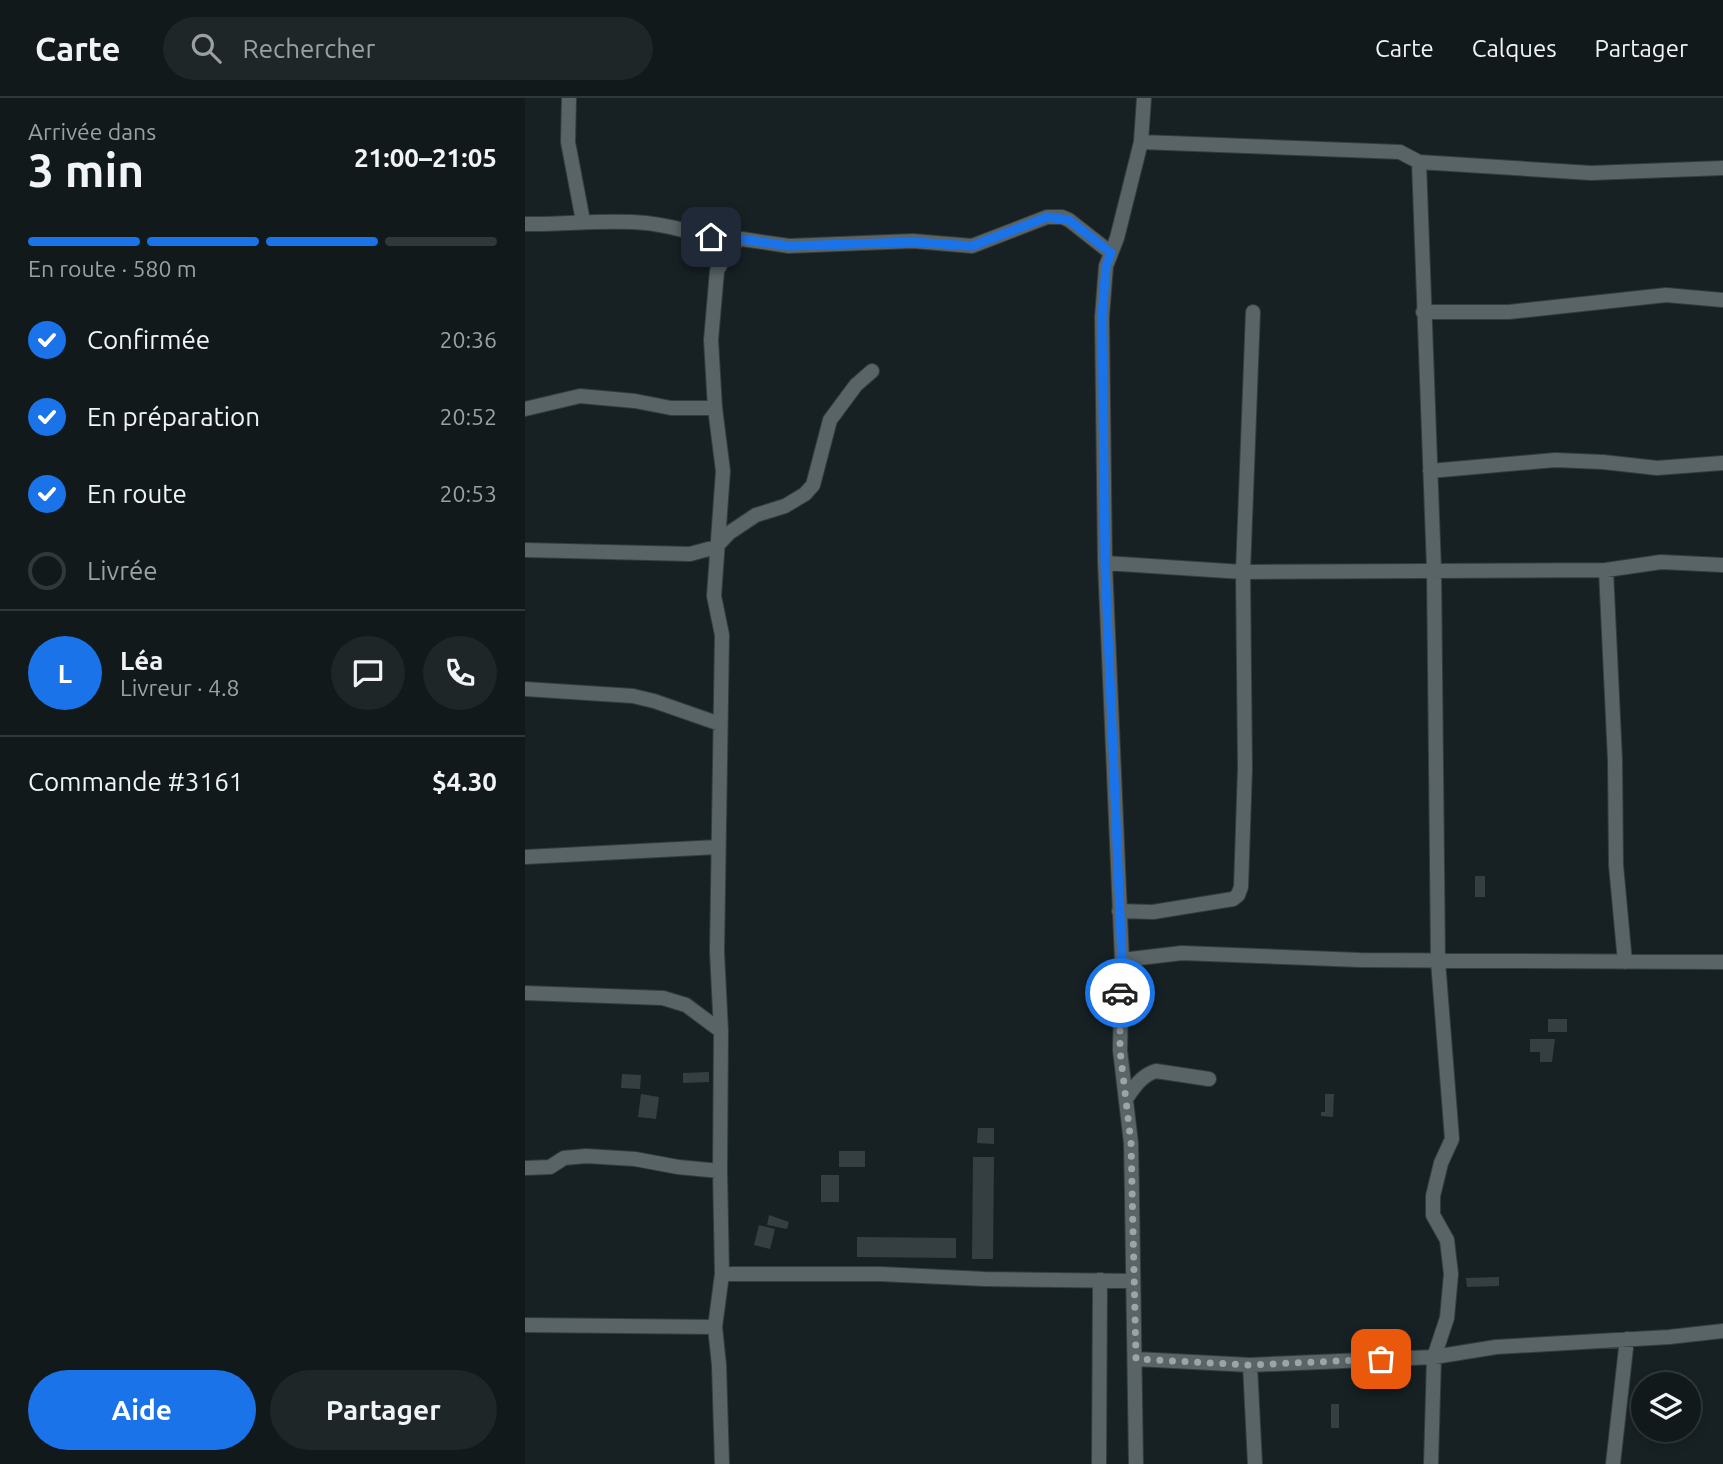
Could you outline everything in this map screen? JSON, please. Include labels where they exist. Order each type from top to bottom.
[{"type":"street","points":[[569,98],[568,142],[583,221]]},
{"type":"street","points":[[1136,1464],[1131,1143],[1120,1050],[1122,960],[1105,564],[1102,317],[1106,266],[1125,210],[1141,142],[1144,98]]},
{"type":"street","points":[[1141,142],[1400,152],[1419,162],[1591,173],[1723,167]]},
{"type":"street","points":[[1419,162],[1434,569],[1438,961],[1453,1139],[1441,1163],[1433,1196],[1433,1215],[1447,1240],[1451,1274],[1447,1318],[1434,1357],[1431,1464]]},
{"type":"street","points":[[525,224],[551,225],[583,221],[647,223],[732,242],[741,239],[789,246],[913,242],[972,246],[1047,217],[1062,217],[1111,253]]},
{"type":"street","points":[[722,1464],[715,1327],[722,1274],[721,1031],[717,952],[722,635],[714,596],[723,471],[715,408],[711,340],[717,271],[732,242]]},
{"type":"street","points":[[1423,312],[1509,312],[1666,295],[1723,300]]},
{"type":"street","points":[[1119,911],[1153,912],[1233,899],[1241,887],[1245,768],[1243,572],[1254,312]]},
{"type":"street","points":[[525,550],[690,554],[716,547],[729,533],[756,515],[785,506],[805,494],[813,485],[831,420],[856,385],[872,371]]},
{"type":"street","points":[[525,409],[580,396],[635,401],[671,408],[715,408]]},
{"type":"street","points":[[1430,471],[1555,460],[1657,468],[1723,463]]},
{"type":"street","points":[[1105,564],[1243,572],[1606,570],[1661,562],[1723,565]]},
{"type":"street","points":[[1606,570],[1615,760],[1616,864],[1625,962]]},
{"type":"street","points":[[525,689],[633,696],[720,724]]},
{"type":"street","points":[[525,857],[718,847]]},
{"type":"street","points":[[1122,960],[1182,953],[1438,961],[1723,962]]},
{"type":"street","points":[[525,993],[663,998],[686,1005],[721,1031]]},
{"type":"street","points":[[1125,1099],[1142,1078],[1156,1071],[1209,1079]]},
{"type":"street","points":[[525,1168],[550,1167],[564,1158],[586,1156],[635,1159],[720,1171]]},
{"type":"street","points":[[722,1274],[880,1274],[1133,1281]]},
{"type":"street","points":[[1099,1464],[1100,1280]]},
{"type":"street","points":[[525,1325],[715,1327]]},
{"type":"street","points":[[1136,1359],[1250,1365],[1434,1357],[1496,1347],[1723,1331]]},
{"type":"street","points":[[1613,1464],[1627,1339]]},
{"type":"street","points":[[1250,1365],[1255,1464]]},
{"type":"building","points":[[1475,876],[1485,876],[1485,897],[1475,897]]},
{"type":"building","points":[[1548,1019],[1567,1019],[1567,1032],[1548,1032]]},
{"type":"building","points":[[1530,1039],[1555,1039],[1552,1062],[1540,1062],[1540,1052],[1530,1052]]},
{"type":"building","points":[[709,1072],[709,1082],[683,1083],[683,1073]]},
{"type":"building","points":[[622,1074],[641,1075],[640,1089],[621,1088]]},
{"type":"building","points":[[641,1094],[659,1097],[656,1119],[638,1117]]},
{"type":"building","points":[[1325,1094],[1334,1094],[1333,1117],[1321,1116],[1321,1112],[1325,1112]]},
{"type":"building","points":[[978,1128],[994,1128],[994,1144],[977,1143]]},
{"type":"building","points":[[839,1151],[865,1151],[865,1167],[839,1167]]},
{"type":"building","points":[[973,1157],[994,1157],[993,1259],[972,1259]]},
{"type":"building","points":[[821,1175],[839,1175],[839,1202],[821,1202]]},
{"type":"building","points":[[769,1215],[789,1222],[787,1229],[767,1225]]},
{"type":"building","points":[[759,1225],[775,1229],[770,1249],[754,1245]]},
{"type":"building","points":[[857,1237],[956,1238],[956,1258],[857,1257]]},
{"type":"building","points":[[1499,1277],[1499,1286],[1467,1287],[1466,1278]]},
{"type":"building","points":[[1331,1404],[1339,1404],[1339,1428],[1331,1428]]},
{"type":"way so far","points":[[1120,993],[1120,1050],[1131,1143],[1136,1359],[1250,1365],[1381,1359]]},
{"type":"route","points":[[711,237],[732,242],[741,239],[789,246],[913,242],[964,247],[1047,217],[1062,217],[1111,253],[1106,266],[1102,317],[1105,564],[1122,960],[1120,993]]}]
